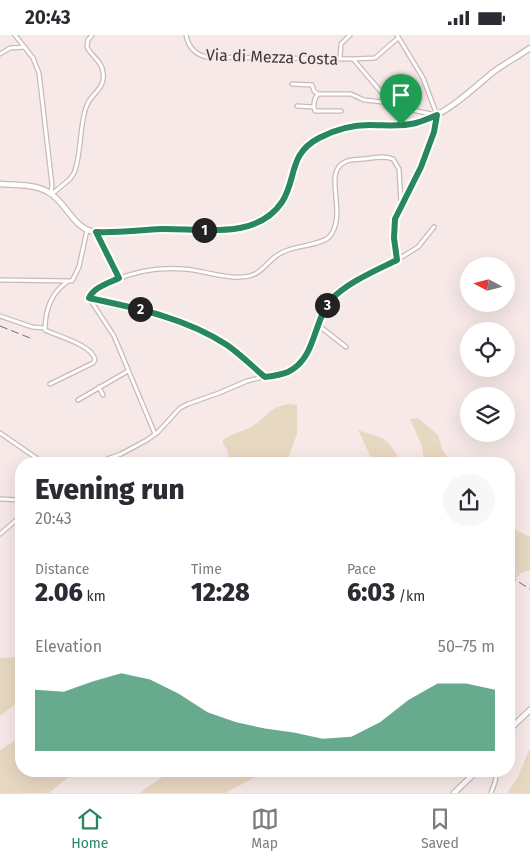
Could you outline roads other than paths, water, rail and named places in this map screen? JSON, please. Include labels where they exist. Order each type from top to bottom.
[{"type":"main road","points":[[0,184],[38,188],[51,194],[79,225],[87,230],[96,232],[163,229],[218,230],[256,223],[269,216],[280,205],[288,191],[297,160],[304,150],[316,140],[353,127],[410,124],[437,115],[460,101],[501,67],[530,48]]},
{"type":"main road","points":[[515,724],[530,710]]},
{"type":"main road","points":[[454,793],[471,777]]},
{"type":"street","points":[[15,35],[34,61],[40,76],[52,185],[51,194]]},
{"type":"street","points":[[51,194],[68,181],[74,173],[86,107],[102,84],[103,69],[87,47],[88,40],[92,35]]},
{"type":"street","name":"Via di Mezza Costa","points":[[186,35],[193,49],[199,55],[206,57],[353,59],[388,100],[415,111],[437,115]]},
{"type":"street","points":[[340,59],[341,45],[350,35]]},
{"type":"street","points":[[353,59],[374,58],[398,36],[422,75],[437,115],[434,132],[416,180],[397,213],[394,225],[397,260]]},
{"type":"street","points":[[0,54],[10,48],[25,47]]},
{"type":"street","points":[[292,84],[312,85],[314,91],[318,94],[348,94],[364,100],[383,102],[388,100]]},
{"type":"street","points":[[314,107],[315,98],[318,94]]},
{"type":"street","points":[[297,106],[314,107],[317,111],[342,111]]},
{"type":"street","points":[[89,298],[101,286],[141,271],[180,269],[223,276],[251,276],[280,253],[325,240],[332,233],[337,217],[334,186],[335,174],[339,166],[347,161],[384,157],[393,159],[400,171],[401,205]]},
{"type":"street","points":[[112,457],[126,452],[155,434],[180,408],[188,404],[247,381],[288,372],[299,363],[310,347],[328,305],[339,293],[418,247],[434,227]]},
{"type":"street","points":[[0,280],[73,281],[79,269],[87,230]]},
{"type":"street","points":[[96,232],[119,278]]},
{"type":"street","points":[[45,328],[52,297],[57,289],[66,282]]},
{"type":"street","points":[[89,298],[113,334],[155,434]]},
{"type":"street","points":[[89,298],[150,311],[198,330],[227,345],[265,377]]},
{"type":"street","points":[[0,316],[32,327],[45,328],[46,331],[63,337],[93,354],[94,363],[50,384]]},
{"type":"street","points":[[318,325],[346,347]]},
{"type":"street","points":[[78,400],[128,371]]},
{"type":"street","points":[[99,387],[103,395]]},
{"type":"street","points":[[0,433],[35,457]]},
{"type":"street","points":[[0,499],[15,500]]},
{"type":"street","points":[[0,534],[15,521]]},
{"type":"street","points":[[491,793],[496,777]]},
{"type":"railway","points":[[0,326],[30,338]]},
{"type":"railway","points":[[515,580],[530,589]]}]
